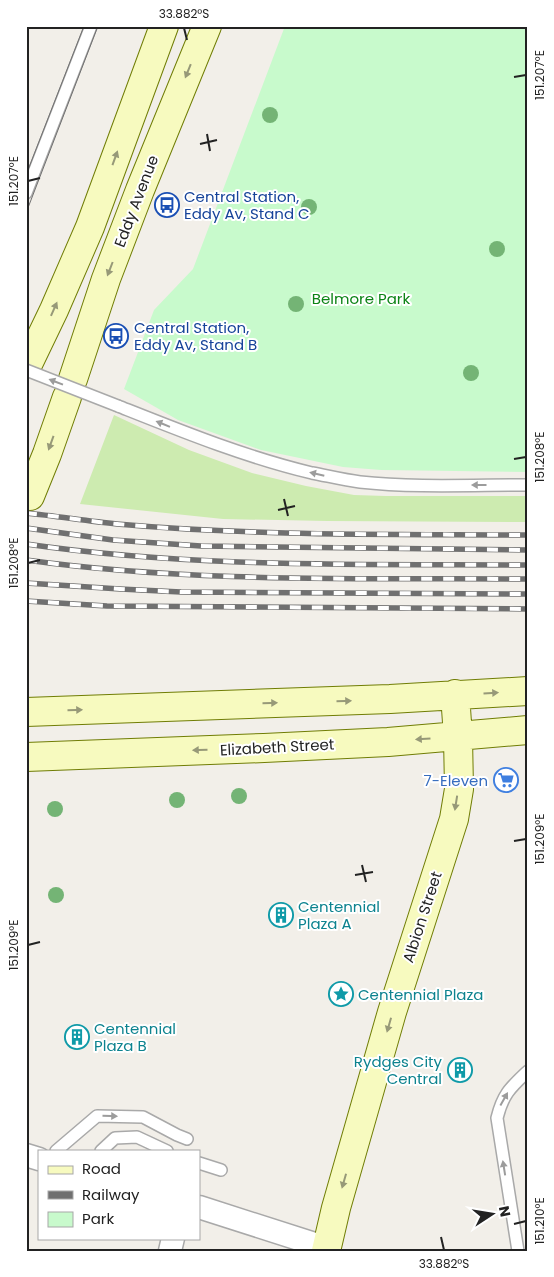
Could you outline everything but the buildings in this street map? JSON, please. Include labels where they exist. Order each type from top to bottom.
[{"type":"main road","points":[[28,366],[90,227],[164,26]]},
{"type":"main road","name":"Eddy Avenue","points":[[30,496],[57,426],[106,280],[206,26]]},
{"type":"main road","points":[[26,712],[390,699],[528,691]]},
{"type":"main road","name":"Albion Street","points":[[328,1250],[336,1208],[392,1012],[454,819],[459,789],[455,694]]},
{"type":"main road","name":"Elizabeth Street","points":[[26,757],[388,742],[528,730]]},
{"type":"street","points":[[26,1155],[38,1159]]},
{"type":"street","points":[[200,1207],[328,1250]]},
{"type":"lane","points":[[26,193],[91,26]]},
{"type":"lane","points":[[28,366],[118,406],[198,438],[258,459],[327,476],[359,482],[389,484],[528,485]]},
{"type":"lane","points":[[518,1251],[497,1118],[501,1103],[510,1088],[528,1071]]},
{"type":"lane","points":[[57,1150],[97,1116],[143,1117],[187,1139]]},
{"type":"lane","points":[[102,1150],[115,1138],[137,1137],[165,1150]]},
{"type":"lane","points":[[200,1163],[221,1170]]},
{"type":"green space","name":"Belmore Park","points":[[285,26],[528,26],[528,472],[381,470],[343,467],[261,450],[178,420],[124,389],[154,310],[193,269]]},
{"type":"green space","points":[[114,415],[189,450],[252,473],[306,486],[354,495],[528,496],[528,522],[223,519],[80,504]]},
{"type":"tram line","points":[[26,175],[84,26]]},
{"type":"tram line","points":[[26,213],[98,26]]},
{"type":"railway","points":[[26,513],[117,524],[219,531],[322,534],[528,535]]},
{"type":"railway","points":[[26,528],[113,540],[201,546],[528,550]]},
{"type":"railway","points":[[26,544],[88,552],[214,561],[528,565]]},
{"type":"railway","points":[[26,560],[151,573],[214,576],[339,579],[528,579]]},
{"type":"railway","points":[[26,583],[181,592],[528,594]]},
{"type":"railway","points":[[26,601],[107,606],[528,609]]},
{"type":"place","name":"Central Station, Eddy Av, Stand C","points":[[167,205]]},
{"type":"place","name":"Central Station, Eddy Av, Stand B","points":[[116,336]]},
{"type":"place","name":"7-Eleven","points":[[506,780]]},
{"type":"place","name":"Centennial Plaza A","points":[[281,915]]},
{"type":"place","name":"Centennial Plaza","points":[[341,994]]},
{"type":"place","name":"Centennial Plaza B","points":[[77,1037]]},
{"type":"place","name":"Rydges City Central","points":[[460,1070]]}]
